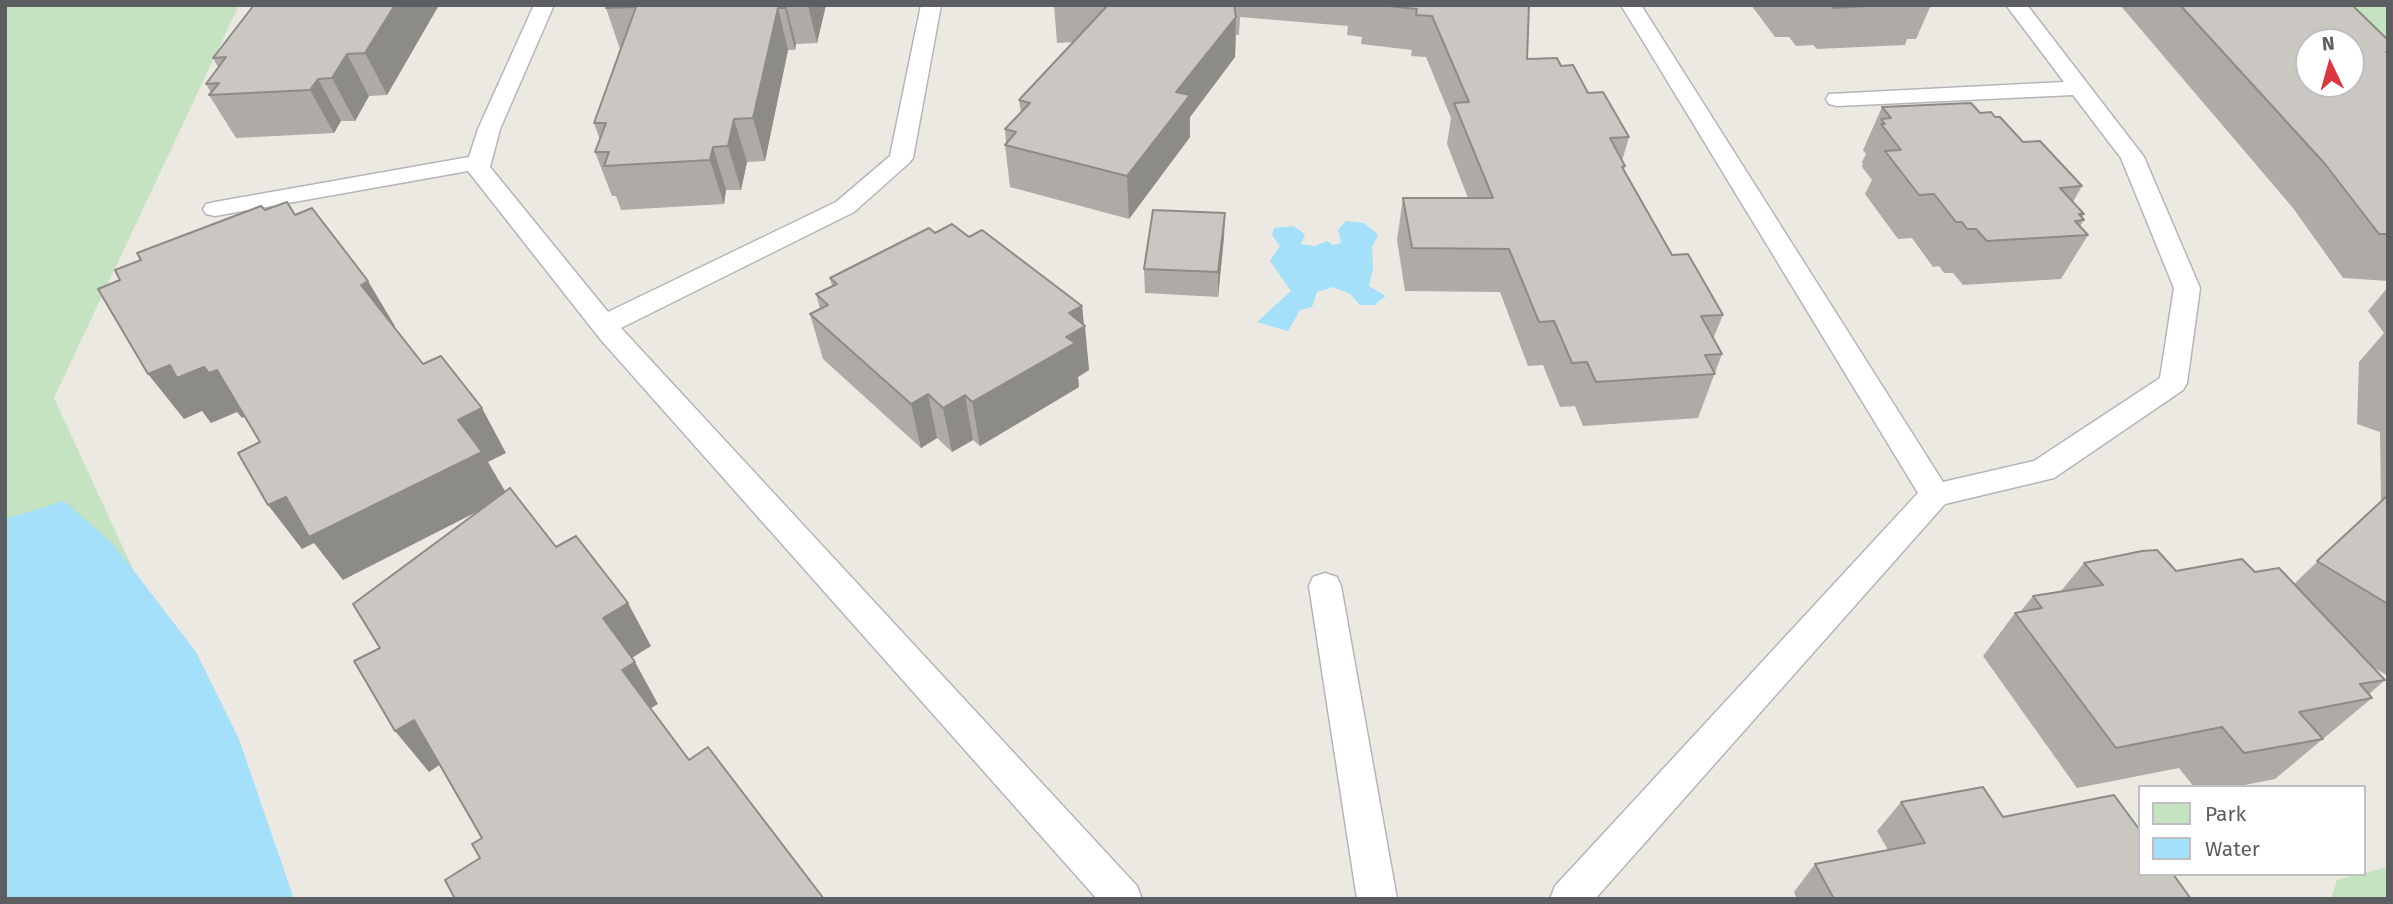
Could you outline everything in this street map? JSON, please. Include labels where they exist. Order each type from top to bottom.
[{"type":"lane","points":[[544,5],[489,129],[478,168],[604,325],[1123,899]]},
{"type":"lane","points":[[604,325],[845,207],[901,158],[931,5]]},
{"type":"lane","points":[[1631,5],[1935,495]]},
{"type":"lane","points":[[1569,899],[1935,495],[2043,470],[2173,383],[2187,288],[2132,157],[2016,5]]},
{"type":"lane","points":[[1837,99],[2079,88]]},
{"type":"lane","points":[[215,209],[480,162]]},
{"type":"lane","points":[[1325,586],[1377,899]]},
{"type":"green space","points":[[5,5],[239,5],[54,398],[285,899],[5,899]]},
{"type":"green space","points":[[2299,5],[2388,5],[2388,88],[2365,59],[2365,28],[2331,28]]},
{"type":"green space","points":[[2388,867],[2388,899],[2331,899],[2337,880],[2365,876],[2365,873]]},
{"type":"water","points":[[1346,221],[1364,223],[1378,235],[1372,247],[1373,269],[1369,286],[1386,296],[1374,305],[1360,305],[1350,294],[1333,287],[1317,292],[1312,307],[1300,310],[1288,331],[1257,322],[1291,291],[1270,261],[1280,246],[1272,235],[1274,228],[1293,226],[1305,234],[1301,244],[1315,246],[1327,241],[1333,245],[1341,243],[1338,230]]},
{"type":"water","points":[[64,501],[114,545],[196,652],[239,739],[294,899],[5,899],[5,519]]},
{"type":"building","points":[[254,5],[395,5],[365,53],[347,54],[332,78],[318,79],[310,90],[209,95],[219,83],[206,84],[226,57],[213,58]]},
{"type":"building","points":[[607,5],[785,5],[785,8],[778,8],[753,118],[734,119],[728,146],[713,147],[710,160],[604,166],[609,152],[595,152],[606,123],[594,123],[636,7],[606,8]]},
{"type":"building","points":[[1108,5],[1234,5],[1236,17],[1176,92],[1190,95],[1127,176],[1005,145],[1016,132],[1005,129],[1030,103],[1019,100]]},
{"type":"building","points":[[1379,5],[1529,5],[1527,59],[1557,58],[1561,66],[1573,65],[1588,93],[1603,92],[1629,137],[1610,138],[1625,166],[1622,167],[1672,255],[1688,254],[1723,315],[1701,316],[1722,354],[1705,355],[1715,374],[1596,382],[1587,362],[1572,363],[1554,321],[1539,322],[1509,249],[1412,248],[1403,198],[1493,198],[1454,103],[1469,102],[1432,16],[1416,15],[1417,9]]},
{"type":"building","points":[[1831,5],[1883,5],[1833,8]]},
{"type":"building","points":[[2180,5],[2352,5],[2388,40],[2388,234],[2379,234],[2325,164]]},
{"type":"building","points":[[1971,103],[1980,113],[1991,112],[1995,117],[2000,117],[2023,142],[2040,141],[2082,186],[2060,188],[2084,214],[2079,214],[2084,220],[2075,221],[2088,235],[1987,241],[1976,229],[1967,229],[1962,222],[1956,222],[1934,194],[1919,195],[1885,151],[1901,150],[1881,124],[1885,124],[1881,119],[1891,118],[1882,107]]},
{"type":"building","points":[[287,202],[295,215],[312,208],[368,281],[361,285],[423,364],[441,356],[482,408],[458,420],[482,452],[309,537],[286,497],[268,505],[238,453],[260,442],[217,370],[209,373],[204,367],[177,378],[170,365],[148,374],[98,289],[120,280],[115,270],[141,260],[137,253],[261,206],[265,210]]},
{"type":"building","points":[[1153,210],[1225,213],[1218,272],[1144,269]]},
{"type":"building","points":[[952,224],[969,237],[982,230],[1082,306],[1069,313],[1085,326],[1066,337],[1075,343],[972,402],[965,395],[943,408],[928,394],[911,404],[810,314],[828,305],[816,294],[837,284],[830,278],[929,228],[935,233]]},
{"type":"building","points":[[510,488],[556,547],[576,536],[628,603],[603,618],[635,662],[622,670],[689,760],[708,747],[824,899],[455,899],[445,880],[480,858],[472,844],[482,838],[414,720],[395,731],[354,661],[380,648],[353,604]]},
{"type":"building","points":[[2388,495],[2388,604],[2317,561]]},
{"type":"building","points":[[2157,550],[2176,571],[2242,559],[2255,572],[2279,568],[2385,680],[2360,684],[2372,698],[2299,712],[2323,739],[2244,753],[2222,727],[2116,748],[2015,613],[2042,608],[2033,596],[2103,585],[2084,563]]},
{"type":"building","points":[[1983,787],[2003,817],[2114,795],[2138,828],[2138,876],[2174,876],[2191,899],[1834,899],[1815,864],[1925,843],[1901,802]]}]
